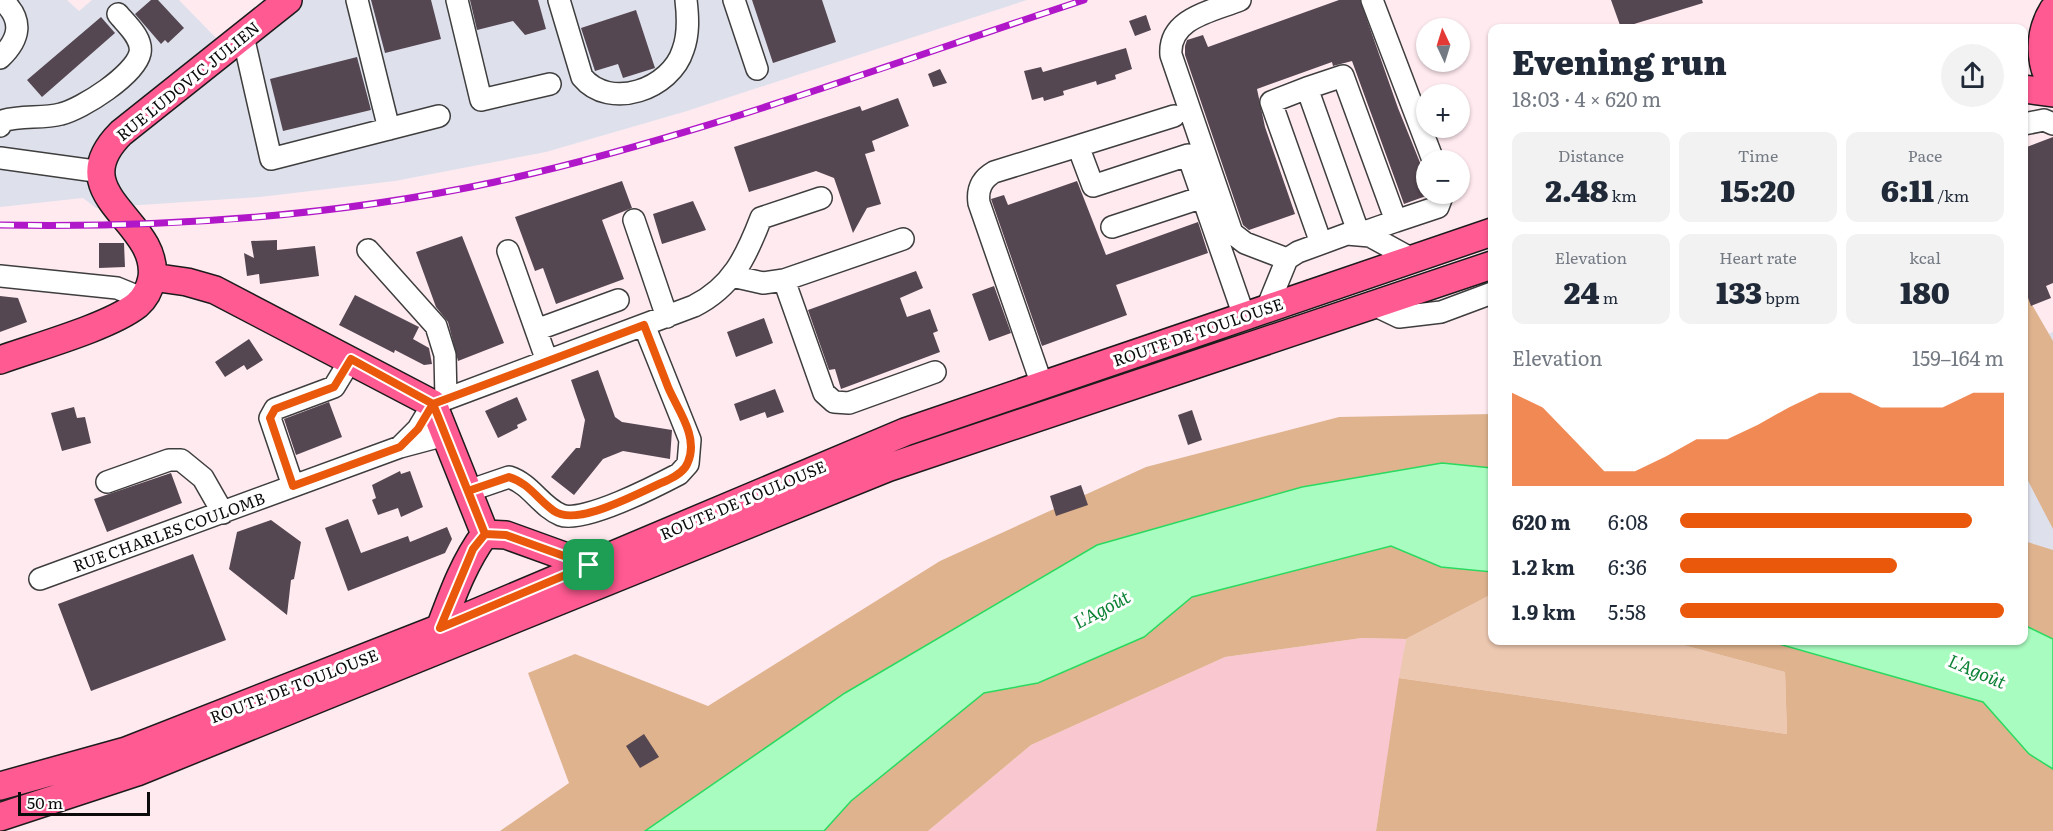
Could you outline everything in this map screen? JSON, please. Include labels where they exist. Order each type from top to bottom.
[{"type":"main road","name":"RUE LUDOVIC JULIEN","points":[[102,172],[108,148],[121,133],[288,0]]},
{"type":"main road","points":[[2040,30],[2042,55],[2047,76],[2053,87]]},
{"type":"main road","points":[[2028,90],[2053,93]]},
{"type":"main road","points":[[102,172],[104,188],[110,202],[146,244],[152,261],[148,288]]},
{"type":"main road","name":"ROUTE DE TOULOUSE","points":[[0,786],[126,751],[440,628],[905,432],[1488,233]]},
{"type":"main road","name":"ROUTE DE TOULOUSE","points":[[0,817],[137,772],[887,468],[1376,306],[1488,266]]},
{"type":"main road","points":[[0,360],[116,318],[148,288],[187,282],[215,290],[440,402],[445,435],[485,534]]},
{"type":"main road","points":[[485,534],[506,535],[589,565]]},
{"type":"main road","points":[[440,628],[473,549],[485,534]]},
{"type":"street","points":[[2,0],[16,19],[14,45],[2,53]]},
{"type":"street","points":[[357,0],[389,129]]},
{"type":"street","points":[[457,0],[481,100],[550,84]]},
{"type":"street","points":[[560,0],[582,77],[590,86],[603,92],[620,94],[643,90],[659,83],[673,70],[683,51],[689,22],[686,0]]},
{"type":"street","points":[[734,0],[757,69]]},
{"type":"street","points":[[1240,0],[1187,22],[1177,29],[1170,45],[1171,55],[1232,233],[1245,243],[1287,259]]},
{"type":"street","points":[[1372,0],[1429,150]]},
{"type":"street","points":[[0,126],[2,121],[13,118],[39,118],[81,108],[122,76],[140,54],[137,38],[118,14]]},
{"type":"street","points":[[243,36],[271,159],[439,116]]},
{"type":"street","points":[[1321,243],[1271,102],[1343,76],[1396,221]]},
{"type":"street","points":[[1307,88],[1359,234]]},
{"type":"street","points":[[1042,385],[979,203],[978,191],[984,181],[994,172],[1174,116]]},
{"type":"street","points":[[2028,123],[2044,120],[2053,124]]},
{"type":"street","points":[[1078,146],[1093,186],[1188,155],[1203,197],[1256,312]]},
{"type":"street","points":[[0,158],[102,172]]},
{"type":"street","points":[[1112,227],[1203,197]]},
{"type":"street","points":[[368,250],[436,326],[445,355],[440,402],[644,325],[713,296],[746,257],[761,218],[821,198]]},
{"type":"street","points":[[1359,234],[1438,207],[1439,204]]},
{"type":"street","points":[[634,220],[667,316]]},
{"type":"street","points":[[1256,312],[1287,259],[1347,234],[1359,234],[1379,240],[1390,249],[1412,260]]},
{"type":"street","points":[[732,276],[763,283],[784,280],[903,239]]},
{"type":"street","points":[[508,251],[547,361]]},
{"type":"street","points":[[0,276],[117,288],[148,288]]},
{"type":"street","points":[[784,280],[824,393],[834,402],[849,403],[935,372]]},
{"type":"street","points":[[1376,306],[1399,316],[1441,312],[1488,294]]},
{"type":"street","points":[[536,330],[618,300]]},
{"type":"street","points":[[598,307],[609,338]]},
{"type":"street","points":[[468,491],[509,477],[526,485],[552,510],[562,516],[571,517],[596,511],[679,474],[688,464],[690,440],[644,325]]},
{"type":"street","points":[[293,486],[270,418],[275,409],[334,387],[351,359]]},
{"type":"street","name":"RUE CHARLES COULOMB","points":[[400,447],[440,402]]},
{"type":"street","name":"RUE CHARLES COULOMB","points":[[40,579],[400,447],[445,435]]},
{"type":"street","points":[[107,482],[169,460],[181,460],[203,478],[223,513]]},
{"type":"shaded area","points":[[0,0],[67,0],[79,11],[92,0],[179,0],[218,40],[263,0],[1027,0],[687,111],[546,152],[395,181],[260,197],[96,208],[83,198],[0,207]]},
{"type":"shaded area","points":[[2028,298],[2053,341],[2053,529],[2028,481]]},
{"type":"shaded area","points":[[2053,332],[2053,625],[2028,611],[2028,341]]},
{"type":"shaded area","points":[[1488,414],[1488,468],[1442,463],[845,693],[645,831],[500,831],[569,783],[528,673],[575,654],[708,706],[940,561],[1146,467],[1339,417]]},
{"type":"shaded area","points":[[2028,542],[2053,550],[2053,639],[2028,627]]},
{"type":"shaded area","points":[[1391,546],[1441,567],[1488,572],[1488,596],[1406,639],[1362,638],[1225,657],[1031,745],[928,831],[824,831],[851,801],[984,692],[1038,683],[1144,637],[1192,597]]},
{"type":"shaded area","points":[[1488,596],[1488,645],[1683,645],[1785,672],[1787,734],[1399,678],[1406,639]]},
{"type":"shaded area","points":[[1362,638],[1406,639],[1376,831],[928,831],[1031,745],[1225,657]]},
{"type":"shaded area","points":[[1683,645],[1782,645],[1983,702],[2029,754],[2053,769],[2053,831],[1376,831],[1399,678],[1787,734],[1785,672]]},
{"type":"water","name":"L'Agoût","points":[[1442,463],[1488,468],[1488,572],[1441,567],[1391,546],[1192,597],[1144,637],[1038,683],[984,693],[851,801],[824,831],[645,831],[845,693],[1097,545],[1302,487]]},
{"type":"water","name":"L'Agoût","points":[[2028,627],[2053,639],[2053,769],[2029,754],[1983,702],[1782,645],[2028,645]]},
{"type":"building","points":[[151,0],[158,0],[184,28],[168,43],[165,40],[161,44],[135,14]]},
{"type":"building","points":[[371,0],[431,0],[441,39],[385,53]]},
{"type":"building","points":[[470,0],[538,0],[546,29],[525,35],[513,21],[477,30]]},
{"type":"building","points":[[752,0],[822,0],[836,42],[773,63]]},
{"type":"building","points":[[1339,0],[1360,0],[1416,153],[1416,200],[1404,204],[1352,61],[1333,66],[1332,62],[1257,89],[1265,127],[1295,214],[1249,230],[1243,225],[1185,55],[1187,40],[1203,35],[1208,47]]},
{"type":"building","points":[[1611,0],[1702,0],[1703,3],[1634,24],[1620,24]]},
{"type":"building","points":[[636,10],[655,68],[623,78],[618,64],[595,71],[581,28]]},
{"type":"building","points":[[1146,15],[1151,30],[1135,36],[1129,21]]},
{"type":"building","points":[[101,17],[115,33],[42,97],[27,80]]},
{"type":"building","points":[[1126,48],[1132,69],[1115,75],[1116,79],[1097,85],[1096,81],[1063,91],[1064,95],[1044,101],[1043,97],[1032,100],[1024,71],[1041,67],[1043,72]]},
{"type":"building","points":[[357,57],[371,110],[283,131],[270,79]]},
{"type":"building","points":[[940,69],[947,83],[933,87],[928,74]]},
{"type":"building","points":[[898,98],[909,126],[872,141],[875,151],[865,154],[881,204],[867,208],[853,233],[834,178],[816,171],[749,192],[734,147],[860,106],[862,111]]},
{"type":"building","points":[[2053,137],[2053,283],[2046,286],[2051,298],[2031,306],[2028,298],[2028,146]]},
{"type":"building","points":[[622,181],[632,208],[602,220],[624,279],[556,304],[543,268],[535,271],[515,217]]},
{"type":"building","points":[[1077,181],[1106,255],[1198,222],[1208,253],[1116,285],[1127,315],[1042,346],[991,199],[1004,195],[1008,205]]},
{"type":"building","points":[[693,201],[706,230],[662,244],[653,214]]},
{"type":"building","points":[[462,236],[504,343],[458,361],[448,322],[436,307],[416,252]]},
{"type":"building","points":[[277,240],[277,250],[315,246],[319,276],[260,284],[259,274],[247,276],[244,253],[254,258],[251,241]]},
{"type":"building","points":[[99,243],[124,243],[125,267],[99,268]]},
{"type":"building","points":[[916,271],[923,288],[900,298],[907,317],[930,309],[938,331],[933,333],[940,352],[841,389],[835,369],[829,370],[808,310]]},
{"type":"building","points":[[994,286],[1011,333],[989,341],[972,294]]},
{"type":"building","points":[[355,295],[419,327],[413,339],[429,348],[432,364],[424,365],[395,350],[394,353],[339,325]]},
{"type":"building","points":[[0,296],[18,298],[27,322],[0,332]]},
{"type":"building","points":[[764,318],[773,343],[736,357],[727,332]]},
{"type":"building","points":[[249,339],[263,360],[247,370],[244,365],[225,377],[215,362]]},
{"type":"building","points":[[598,370],[615,417],[622,422],[672,430],[670,459],[623,451],[603,459],[574,495],[551,477],[576,448],[580,448],[585,420],[571,380]]},
{"type":"building","points":[[775,389],[784,412],[767,418],[765,412],[740,421],[734,404]]},
{"type":"building","points":[[517,397],[527,420],[517,425],[518,428],[498,438],[485,411]]},
{"type":"building","points":[[329,402],[342,437],[296,455],[284,419]]},
{"type":"building","points":[[74,407],[77,418],[85,417],[91,443],[62,451],[51,413]]},
{"type":"building","points":[[1192,410],[1202,440],[1188,445],[1178,415]]},
{"type":"building","points":[[400,471],[401,474],[410,471],[423,507],[401,517],[398,508],[378,515],[372,500],[376,498],[372,485]]},
{"type":"building","points":[[171,473],[182,503],[107,532],[94,499]]},
{"type":"building","points":[[1081,485],[1088,505],[1056,516],[1050,496]]},
{"type":"building","points":[[348,519],[361,553],[408,536],[410,542],[447,527],[452,539],[445,553],[348,591],[325,528]]},
{"type":"building","points":[[271,520],[301,542],[294,579],[291,580],[287,615],[229,569],[237,532]]},
{"type":"building","points":[[193,554],[226,640],[91,691],[58,604]]},
{"type":"building","points":[[644,734],[659,757],[640,768],[626,746]]},
{"type":"railway","points":[[0,225],[125,224],[249,218],[372,204],[495,182],[570,164],[718,122],[1084,0]]},
{"type":"route","points":[[589,565],[440,628],[459,578],[473,549],[485,534],[468,491],[502,478],[517,479],[552,510],[562,516],[571,517],[596,511],[668,480],[679,474],[688,464],[691,450],[687,428],[669,390],[644,325],[433,404],[418,429],[400,447],[293,486],[270,424],[270,418],[275,409],[334,387],[351,359],[433,404],[485,534],[506,535],[589,565]]}]
